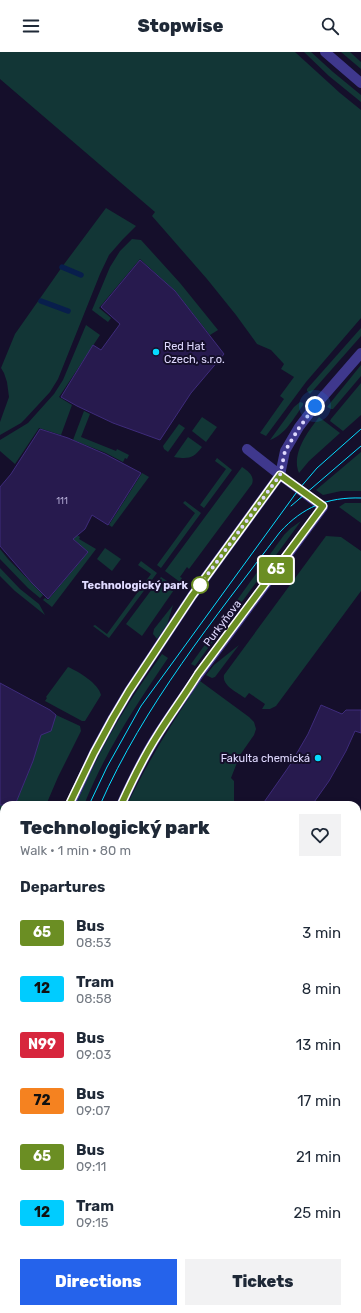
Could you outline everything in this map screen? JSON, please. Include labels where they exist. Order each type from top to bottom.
[{"type":"street","points":[[326,52],[361,82]]},
{"type":"street","points":[[72,801],[94,753],[129,691],[192,596],[280,475],[285,451],[299,428],[320,400],[361,353]]},
{"type":"street","name":"Purkyňova","points":[[123,801],[133,778],[156,737],[198,674],[323,506],[247,449]]},
{"type":"green space","points":[[0,52],[295,52],[361,110],[361,318],[306,382],[266,436],[260,433],[284,399],[280,396],[294,377],[281,369],[284,364],[271,350],[257,344],[207,279],[152,216],[155,212],[0,79]]},
{"type":"green space","points":[[304,52],[311,52],[361,95],[361,102],[329,76]]},
{"type":"green space","points":[[341,52],[350,52],[361,62],[361,69]]},
{"type":"green space","points":[[106,208],[136,226],[109,255],[58,379],[50,392],[21,423],[0,435],[0,422],[9,397],[7,382],[1,368],[15,334]]},
{"type":"green space","points":[[132,239],[141,240],[180,283],[218,330],[210,335],[175,291],[140,259],[99,308],[111,318],[108,322],[92,310],[110,267],[120,251]]},
{"type":"green space","points":[[86,325],[100,335],[59,397],[72,405],[61,435],[39,428],[15,464],[0,451],[0,440],[28,423],[54,394],[63,380]]},
{"type":"green space","points":[[361,328],[361,336],[310,394],[307,389]]},
{"type":"green space","points":[[361,365],[361,376],[333,409],[327,407]]},
{"type":"green space","points":[[361,383],[361,415],[343,431],[330,421]]},
{"type":"green space","points":[[300,402],[303,403],[303,405],[289,426],[275,438],[270,440],[294,407]]},
{"type":"green space","points":[[84,411],[90,414],[81,437],[116,451],[117,449],[129,455],[127,459],[125,458],[123,462],[106,453],[73,440]]},
{"type":"green space","points":[[202,417],[217,427],[206,442],[192,431]]},
{"type":"green space","points":[[319,417],[340,433],[309,461],[299,473],[297,458],[299,450],[306,436]]},
{"type":"green space","points":[[179,424],[185,428],[168,452],[163,446]]},
{"type":"green space","points":[[188,437],[202,447],[193,456],[183,458],[174,457]]},
{"type":"green space","points":[[361,452],[361,491],[341,491],[323,495],[316,490]]},
{"type":"green space","points":[[217,458],[232,470],[204,508],[200,505],[226,469],[215,461]]},
{"type":"green space","points":[[242,467],[252,476],[252,484],[189,569],[187,567],[180,577],[182,578],[180,582],[165,571]]},
{"type":"green space","points":[[142,473],[149,477],[112,527],[109,525]]},
{"type":"green space","points":[[185,501],[201,513],[161,568],[157,565],[195,513],[183,503]]},
{"type":"green space","points":[[345,503],[361,503],[361,523],[339,507]]},
{"type":"green space","points":[[301,521],[195,666],[191,664],[284,535]]},
{"type":"green space","points":[[77,535],[80,537],[79,539],[96,549],[52,607],[43,600],[45,598],[48,600],[88,552],[73,539]]},
{"type":"green space","points":[[326,536],[341,537],[361,551],[361,591],[276,706],[270,709],[262,709],[265,704],[249,693],[245,698],[234,691],[225,682],[224,675]]},
{"type":"green space","points":[[105,548],[121,559],[112,571],[97,559]]},
{"type":"green space","points":[[0,549],[43,595],[40,598],[28,588],[0,559]]},
{"type":"green space","points":[[141,561],[157,573],[109,638],[93,626],[95,625],[107,634],[151,574],[138,565]]},
{"type":"green space","points":[[0,568],[20,589],[39,604],[45,615],[15,591],[0,576]]},
{"type":"green space","points":[[161,577],[176,587],[142,636],[126,624]]},
{"type":"green space","points":[[173,605],[167,625],[157,639],[153,634],[154,629]]},
{"type":"green space","points":[[239,645],[215,677],[212,678],[206,675],[214,665]]},
{"type":"green space","points":[[162,654],[168,658],[133,711],[111,748],[101,766],[86,801],[78,801],[94,765],[114,727]]},
{"type":"green space","points":[[68,667],[92,682],[101,695],[85,721],[82,721],[45,701],[47,698],[46,697]]},
{"type":"green space","points":[[200,681],[254,722],[256,729],[254,735],[240,755],[231,778],[234,781],[234,801],[129,801],[143,773],[180,711]]},
{"type":"green space","points":[[54,714],[80,726],[81,731],[48,801],[17,801],[33,761],[42,731],[51,730],[55,717]]},
{"type":"building","name":"Red Hat Czech, s.r.o.","points":[[140,260],[175,291],[224,354],[191,393],[160,440],[113,423],[61,397],[93,345],[101,350],[120,324],[101,307]]},
{"type":"building","points":[[40,429],[68,438],[105,454],[141,473],[108,525],[92,515],[85,529],[73,539],[88,552],[48,599],[0,546],[0,487],[11,474]]},
{"type":"building","points":[[0,683],[50,710],[56,715],[51,731],[41,735],[33,761],[17,801],[0,801]]},
{"type":"building","name":"Fakulta chemická","points":[[321,705],[342,714],[346,710],[361,710],[361,733],[355,731],[346,751],[329,781],[315,801],[265,801],[290,765],[308,734]]},
{"type":"waterway","points":[[62,267],[81,275]]},
{"type":"waterway","points":[[41,301],[68,311]]},
{"type":"tram line","points":[[91,801],[107,767],[141,706],[299,489],[317,468],[361,429]]},
{"type":"tram line","points":[[291,506],[361,446]]},
{"type":"tram line","points":[[102,801],[137,732],[159,698],[206,630],[280,532],[298,516],[316,505],[337,499],[361,498]]},
{"type":"bus line","name":"65","points":[[71,801],[94,753],[129,691],[192,596],[280,475],[323,506],[198,674],[156,737],[133,778],[123,801]]},
{"type":"place","name":"Red Hat Czech, s.r.o.","points":[[156,352]]},
{"type":"place","name":"Technologický park","points":[[200,585]]},
{"type":"place","name":"Fakulta chemická","points":[[318,758]]},
{"type":"route","points":[[200,585],[280,475],[285,451],[315,406]]}]
